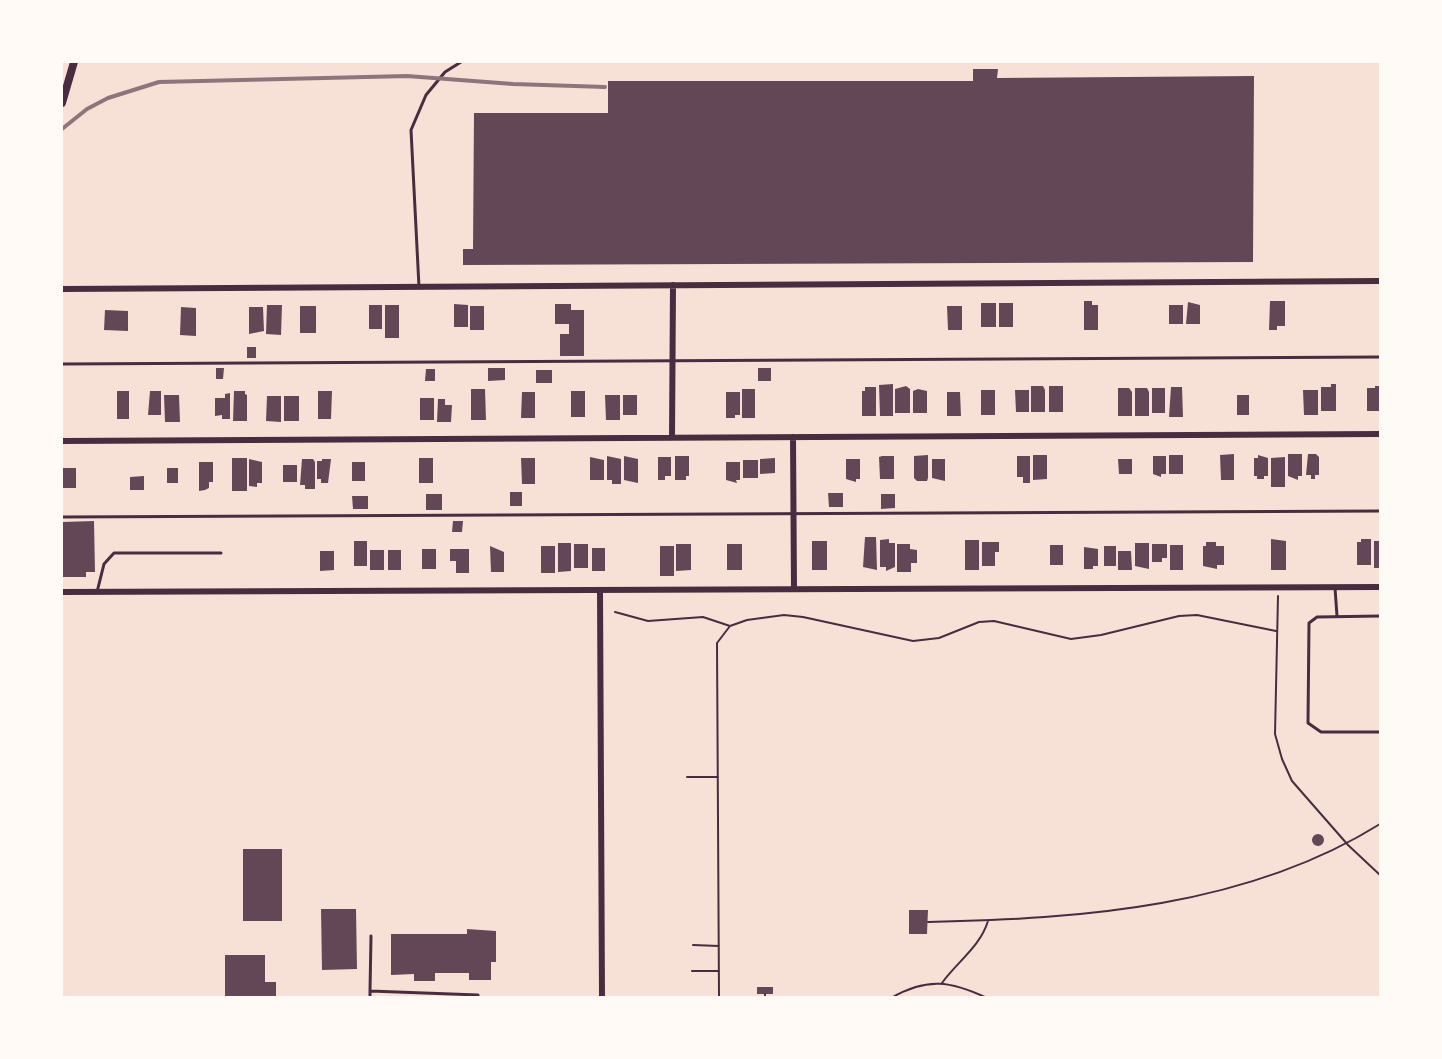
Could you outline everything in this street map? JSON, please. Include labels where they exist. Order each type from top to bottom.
[{"type":"street","points":[[62,103],[74,62]]},
{"type":"street","points":[[62,289],[1380,281]]},
{"type":"street","points":[[672,438],[673,285]]},
{"type":"street","points":[[62,441],[1380,434]]},
{"type":"street","points":[[793,437],[794,589]]},
{"type":"street","points":[[62,592],[1380,587]]},
{"type":"street","points":[[600,590],[602,998]]},
{"type":"lane","points":[[419,287],[411,130],[426,95],[445,72],[461,62]]},
{"type":"lane","points":[[62,364],[1380,357]]},
{"type":"lane","points":[[62,517],[1380,511]]},
{"type":"lane","points":[[97,592],[104,564],[114,553],[221,553]]},
{"type":"lane","points":[[1335,587],[1337,616]]},
{"type":"lane","points":[[1380,616],[1317,616],[1309,623],[1308,723],[1321,732],[1380,732]]},
{"type":"lane","points":[[370,998],[371,936]]},
{"type":"lane","points":[[370,991],[478,995],[478,998]]},
{"type":"path","points":[[1278,588],[1275,734],[1282,759],[1292,780],[1348,845],[1380,875]]},
{"type":"path","points":[[615,612],[648,621],[703,617],[730,626]]},
{"type":"path","points":[[691,998],[720,997],[717,643],[730,626],[747,620],[784,615],[913,641],[939,638],[979,622],[994,621],[1071,639],[1101,635],[1157,620],[1197,615],[1276,632]]},
{"type":"path","points":[[687,777],[718,777]]},
{"type":"path","points":[[927,922],[1063,917],[1191,897],[1274,872],[1348,845],[1380,825]]},
{"type":"path","points":[[942,983],[953,967],[974,948],[984,933],[988,921]]},
{"type":"path","points":[[693,945],[719,946]]},
{"type":"path","points":[[692,971],[719,971]]},
{"type":"path","points":[[891,998],[906,989],[950,982],[987,998]]},
{"type":"building","points":[[973,69],[998,69],[997,78],[1254,76],[1253,262],[463,265],[463,249],[473,249],[474,113],[608,113],[608,81],[973,81]]},
{"type":"building","points":[[1084,301],[1092,301],[1092,305],[1098,305],[1098,330],[1084,330]]},
{"type":"building","points":[[1270,301],[1285,301],[1285,326],[1277,326],[1277,330],[1269,330]]},
{"type":"building","points":[[1188,302],[1200,305],[1200,324],[1186,324]]},
{"type":"building","points":[[981,303],[996,303],[996,327],[981,327]]},
{"type":"building","points":[[999,303],[1013,303],[1013,327],[999,327]]},
{"type":"building","points":[[454,304],[468,305],[468,327],[454,327]]},
{"type":"building","points":[[555,304],[571,304],[571,310],[584,310],[584,356],[560,356],[560,334],[569,334],[569,324],[555,324]]},
{"type":"building","points":[[267,305],[282,305],[281,335],[266,334]]},
{"type":"building","points":[[369,305],[382,305],[382,329],[369,329]]},
{"type":"building","points":[[385,305],[399,305],[399,338],[385,338]]},
{"type":"building","points":[[1169,305],[1183,305],[1183,324],[1169,324]]},
{"type":"building","points":[[300,306],[316,306],[316,333],[300,333]]},
{"type":"building","points":[[470,306],[484,306],[484,330],[470,330]]},
{"type":"building","points":[[947,306],[962,306],[962,330],[948,330]]},
{"type":"building","points":[[181,307],[196,308],[196,336],[180,335]]},
{"type":"building","points":[[249,307],[263,307],[264,331],[249,334]]},
{"type":"building","points":[[105,310],[128,311],[128,331],[104,330]]},
{"type":"building","points":[[247,347],[256,347],[256,358],[247,358]]},
{"type":"building","points":[[216,368],[224,368],[223,379],[216,379]]},
{"type":"building","points":[[488,368],[505,368],[505,380],[488,381]]},
{"type":"building","points":[[758,368],[771,368],[771,381],[758,381]]},
{"type":"building","points":[[426,369],[435,369],[435,381],[425,381]]},
{"type":"building","points":[[536,370],[552,370],[552,383],[536,383]]},
{"type":"building","points":[[893,384],[893,416],[880,416],[879,385]]},
{"type":"building","points":[[1331,384],[1336,384],[1336,411],[1321,411],[1321,387],[1331,387]]},
{"type":"building","points":[[906,386],[910,389],[910,413],[895,413],[895,389]]},
{"type":"building","points":[[1031,386],[1043,386],[1045,412],[1031,412]]},
{"type":"building","points":[[1049,386],[1063,386],[1063,412],[1049,412]]},
{"type":"building","points":[[1375,386],[1380,386],[1380,411],[1367,411],[1367,388],[1375,388]]},
{"type":"building","points":[[865,387],[876,387],[876,416],[862,416],[862,391],[865,391]]},
{"type":"building","points":[[1171,387],[1182,387],[1183,417],[1169,417]]},
{"type":"building","points":[[1118,388],[1129,388],[1132,392],[1132,416],[1118,416]]},
{"type":"building","points":[[1135,388],[1147,388],[1149,392],[1149,416],[1135,416]]},
{"type":"building","points":[[1152,388],[1165,388],[1165,413],[1152,413]]},
{"type":"building","points":[[471,389],[485,389],[486,420],[471,420]]},
{"type":"building","points":[[742,389],[755,389],[755,418],[742,418]]},
{"type":"building","points":[[918,389],[927,391],[927,413],[913,413],[913,391]]},
{"type":"building","points":[[981,390],[995,390],[995,415],[981,415]]},
{"type":"building","points":[[1015,390],[1029,390],[1029,412],[1016,412]]},
{"type":"building","points":[[1303,390],[1318,390],[1318,415],[1304,415]]},
{"type":"building","points":[[117,391],[129,391],[129,419],[117,419]]},
{"type":"building","points":[[150,391],[161,391],[161,415],[148,415]]},
{"type":"building","points":[[234,391],[245,391],[247,395],[247,421],[233,421]]},
{"type":"building","points":[[318,391],[332,391],[331,419],[318,419]]},
{"type":"building","points":[[571,391],[585,391],[585,417],[571,417]]},
{"type":"building","points":[[522,392],[535,392],[535,418],[521,418]]},
{"type":"building","points":[[726,392],[740,392],[740,415],[735,415],[735,418],[726,418]]},
{"type":"building","points":[[947,392],[960,392],[961,416],[947,416]]},
{"type":"building","points":[[230,393],[230,419],[222,419],[222,415],[215,416],[215,398],[225,398],[225,394]]},
{"type":"building","points":[[164,395],[179,395],[180,422],[165,422]]},
{"type":"building","points":[[605,395],[620,395],[620,420],[606,420]]},
{"type":"building","points":[[623,395],[637,395],[637,415],[623,415]]},
{"type":"building","points":[[1237,395],[1249,395],[1249,415],[1237,415]]},
{"type":"building","points":[[267,396],[281,396],[281,422],[266,421]]},
{"type":"building","points":[[284,396],[299,396],[299,421],[284,421]]},
{"type":"building","points":[[420,398],[434,398],[434,420],[420,420]]},
{"type":"building","points":[[438,399],[445,399],[445,405],[452,405],[451,422],[437,422]]},
{"type":"building","points":[[1234,454],[1234,480],[1221,480],[1220,455]]},
{"type":"building","points":[[1288,454],[1302,454],[1302,476],[1298,476],[1298,480],[1288,476]]},
{"type":"building","points":[[1308,454],[1316,454],[1319,457],[1319,475],[1315,475],[1315,479],[1311,479],[1311,475],[1306,475]]},
{"type":"building","points":[[928,455],[927,481],[917,481],[914,478],[914,456]]},
{"type":"building","points":[[1033,455],[1047,455],[1047,479],[1033,480]]},
{"type":"building","points":[[1169,455],[1183,455],[1183,474],[1169,474]]},
{"type":"building","points":[[1258,455],[1268,458],[1268,476],[1264,476],[1264,479],[1257,479],[1257,476],[1254,476],[1254,458],[1258,458]]},
{"type":"building","points":[[607,456],[621,459],[621,484],[612,484],[612,480],[607,480]]},
{"type":"building","points":[[624,456],[638,459],[638,483],[624,480]]},
{"type":"building","points":[[675,456],[689,456],[689,476],[686,476],[686,480],[675,480]]},
{"type":"building","points":[[894,456],[894,479],[880,479],[879,457]]},
{"type":"building","points":[[1017,456],[1030,456],[1030,483],[1023,483],[1023,477],[1017,477]]},
{"type":"building","points":[[1153,456],[1166,456],[1166,474],[1161,474],[1161,477],[1153,474]]},
{"type":"building","points":[[590,457],[604,460],[604,480],[590,480]]},
{"type":"building","points":[[658,457],[671,457],[671,476],[665,476],[665,480],[658,480]]},
{"type":"building","points":[[1285,457],[1285,487],[1271,487],[1271,458]]},
{"type":"building","points":[[232,458],[247,458],[247,491],[232,491]]},
{"type":"building","points":[[419,458],[433,458],[433,483],[419,483]]},
{"type":"building","points":[[521,458],[535,458],[535,484],[522,484]]},
{"type":"building","points":[[775,458],[775,473],[760,474],[760,459]]},
{"type":"building","points":[[249,459],[262,462],[262,483],[257,483],[257,487],[249,486]]},
{"type":"building","points":[[302,459],[313,459],[315,462],[315,489],[305,489],[305,485],[300,485]]},
{"type":"building","points":[[322,459],[331,459],[328,483],[321,483],[321,479],[317,479],[317,461],[322,461]]},
{"type":"building","points":[[846,459],[860,459],[860,479],[856,479],[856,482],[846,479]]},
{"type":"building","points":[[932,459],[945,459],[945,481],[932,478]]},
{"type":"building","points":[[1118,459],[1132,459],[1132,474],[1119,474]]},
{"type":"building","points":[[743,460],[758,460],[758,478],[743,478]]},
{"type":"building","points":[[199,462],[213,462],[213,482],[209,482],[209,488],[199,491]]},
{"type":"building","points":[[352,462],[365,462],[365,481],[352,481]]},
{"type":"building","points":[[726,462],[740,462],[740,480],[736,480],[737,483],[726,480]]},
{"type":"building","points":[[283,465],[297,465],[297,482],[283,482]]},
{"type":"building","points":[[62,468],[76,468],[76,488],[62,488]]},
{"type":"building","points":[[167,468],[178,468],[178,483],[167,483]]},
{"type":"building","points":[[144,476],[144,490],[130,490],[130,477]]},
{"type":"building","points":[[510,492],[522,492],[522,506],[510,506]]},
{"type":"building","points":[[828,493],[843,493],[843,507],[829,507]]},
{"type":"building","points":[[426,494],[442,494],[442,510],[426,510]]},
{"type":"building","points":[[881,494],[895,494],[895,508],[881,509]]},
{"type":"building","points":[[352,496],[368,496],[368,509],[353,509]]},
{"type":"building","points":[[94,521],[95,572],[86,572],[86,577],[62,577],[62,522]]},
{"type":"building","points":[[453,521],[463,521],[462,532],[452,532]]},
{"type":"building","points":[[865,537],[876,537],[877,570],[863,567]]},
{"type":"building","points":[[889,539],[889,543],[895,543],[895,567],[886,571],[886,567],[880,567],[880,540]]},
{"type":"building","points":[[1271,539],[1286,541],[1286,570],[1271,570]]},
{"type":"building","points":[[1361,539],[1371,539],[1371,565],[1357,565],[1357,542],[1361,542]]},
{"type":"building","points":[[965,540],[979,540],[979,570],[965,570]]},
{"type":"building","points":[[354,541],[367,541],[367,566],[354,566]]},
{"type":"building","points":[[812,541],[827,541],[827,570],[812,570]]},
{"type":"building","points":[[1374,541],[1380,541],[1380,568],[1374,568]]},
{"type":"building","points":[[982,542],[999,542],[999,552],[995,552],[995,566],[982,566]]},
{"type":"building","points":[[1206,542],[1216,542],[1216,546],[1224,546],[1224,565],[1217,565],[1217,569],[1203,566],[1203,546],[1206,546]]},
{"type":"building","points":[[558,543],[571,543],[571,571],[558,572]]},
{"type":"building","points":[[1135,543],[1149,543],[1149,569],[1135,566]]},
{"type":"building","points":[[574,544],[588,544],[588,568],[574,568]]},
{"type":"building","points":[[676,544],[691,544],[691,570],[676,571]]},
{"type":"building","points":[[727,544],[742,544],[742,570],[727,570]]},
{"type":"building","points":[[897,544],[910,544],[910,549],[917,550],[917,563],[911,563],[911,572],[897,572]]},
{"type":"building","points":[[1152,544],[1167,544],[1167,558],[1162,558],[1162,562],[1152,562]]},
{"type":"building","points":[[1050,545],[1063,545],[1063,565],[1050,565]]},
{"type":"building","points":[[1170,545],[1183,545],[1183,570],[1170,570]]},
{"type":"building","points":[[490,546],[504,552],[504,572],[491,572]]},
{"type":"building","points":[[541,546],[555,546],[555,573],[541,573]]},
{"type":"building","points":[[660,546],[674,546],[674,576],[660,576]]},
{"type":"building","points":[[1104,546],[1116,546],[1116,566],[1104,566]]},
{"type":"building","points":[[1084,547],[1098,549],[1098,566],[1093,566],[1093,569],[1084,569]]},
{"type":"building","points":[[592,548],[605,548],[605,571],[592,571]]},
{"type":"building","points":[[422,549],[436,549],[436,569],[422,569]]},
{"type":"building","points":[[450,549],[469,549],[469,573],[456,573],[456,561],[450,561]]},
{"type":"building","points":[[370,550],[384,550],[384,570],[370,570]]},
{"type":"building","points":[[388,550],[401,550],[401,570],[388,570]]},
{"type":"building","points":[[320,551],[334,551],[334,570],[320,571]]},
{"type":"building","points":[[1118,551],[1131,551],[1132,570],[1118,570]]},
{"type":"building","points":[[1320,834],[1324,840],[1320,846],[1316,846],[1312,838]]},
{"type":"building","points":[[243,849],[282,849],[282,921],[243,921]]},
{"type":"building","points":[[321,909],[356,909],[357,969],[322,970]]},
{"type":"building","points":[[909,910],[928,910],[927,934],[909,934]]},
{"type":"building","points":[[467,929],[496,931],[496,962],[491,962],[491,980],[469,980],[469,973],[435,973],[435,981],[414,981],[414,974],[391,975],[391,934],[467,934]]},
{"type":"building","points":[[225,955],[265,955],[265,982],[276,982],[276,998],[225,998]]},
{"type":"building","points":[[757,987],[773,987],[773,994],[757,994]]},
{"type":"railway","points":[[62,129],[87,109],[108,98],[159,82],[407,76],[513,84],[605,87]]}]
